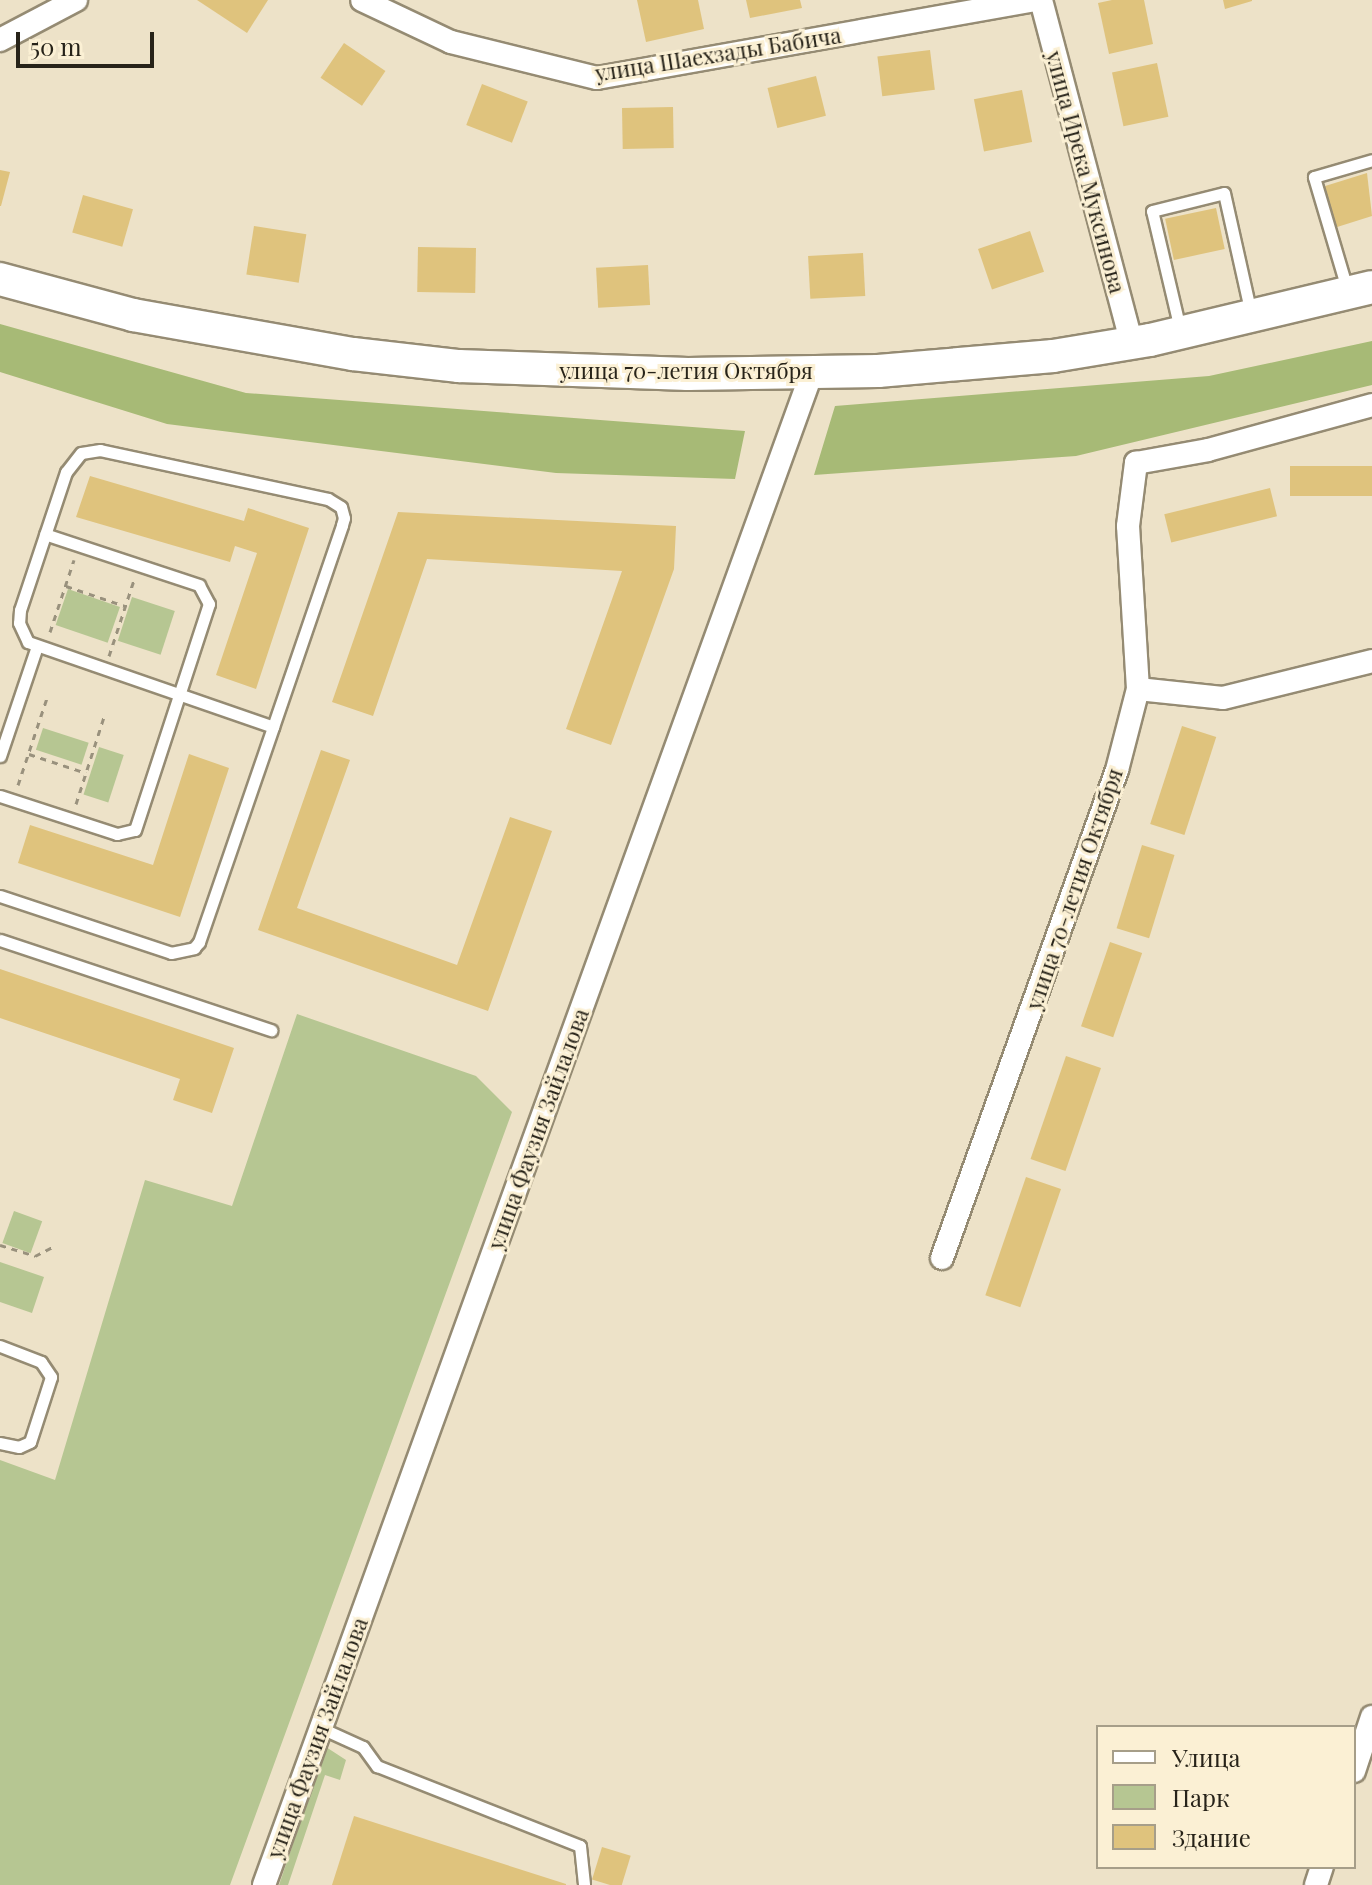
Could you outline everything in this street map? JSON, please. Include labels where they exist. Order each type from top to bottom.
[{"type":"main road","name":"улица 70-летия Октября","points":[[0,279],[133,315],[368,356],[578,372],[812,372],[959,366],[1132,344],[1360,291]]},
{"type":"street","points":[[0,40],[76,0]]},
{"type":"street","name":"улица Шаехзады Бабича","points":[[362,0],[451,42],[597,78],[1039,0]]},
{"type":"street","name":"улица Ирека Муксинова","points":[[1039,0],[1132,344]]},
{"type":"street","name":"улица Фаузия Зайлалова","points":[[264,1885],[812,372]]},
{"type":"street","name":"улица 70-летия Октября","points":[[942,1258],[1117,770],[1138,689],[1128,526],[1136,463],[1208,450],[1372,405]]},
{"type":"street","points":[[1138,689],[1223,698],[1372,661]]},
{"type":"street","points":[[1356,1765],[1372,1717]]},
{"type":"lane","points":[[1360,291],[1314,177],[1372,160]]},
{"type":"lane","points":[[1181,333],[1152,211],[1224,193],[1252,318]]},
{"type":"lane","points":[[0,896],[171,953],[190,952],[199,942],[273,727],[342,525],[343,513],[336,502],[89,450],[72,460],[45,534],[19,623],[40,650],[273,727]]},
{"type":"lane","points":[[0,796],[121,835],[135,830],[209,598],[199,585],[45,534]]},
{"type":"lane","points":[[0,756],[40,650]]},
{"type":"lane","points":[[0,940],[271,1030]]},
{"type":"lane","points":[[0,1346],[41,1362],[51,1377],[30,1442],[19,1447],[0,1443]]},
{"type":"lane","points":[[321,1728],[363,1747],[377,1766],[580,1846],[584,1885]]},
{"type":"path","points":[[40,650],[79,546]]},
{"type":"path","points":[[104,671],[139,565]]},
{"type":"path","points":[[66,586],[125,606]]},
{"type":"path","points":[[13,800],[47,698]]},
{"type":"path","points":[[71,819],[104,717]]},
{"type":"path","points":[[28,754],[86,773]]},
{"type":"path","points":[[0,1245],[39,1257],[53,1247]]},
{"type":"green space","points":[[0,324],[246,393],[745,431],[735,479],[556,473],[167,424],[0,372]]},
{"type":"green space","points":[[1372,341],[1372,385],[1076,456],[814,475],[835,406],[1209,376]]},
{"type":"green space","points":[[68,589],[120,607],[108,643],[56,625]]},
{"type":"green space","points":[[132,597],[175,611],[161,655],[118,641]]},
{"type":"green space","points":[[43,728],[89,743],[82,765],[36,750]]},
{"type":"green space","points":[[99,747],[124,755],[108,803],[84,795]]},
{"type":"green space","points":[[297,1014],[476,1076],[512,1112],[230,1885],[0,1885],[0,1460],[55,1480],[145,1180],[232,1206]]},
{"type":"green space","points":[[14,1211],[42,1221],[31,1253],[2,1243]]},
{"type":"green space","points":[[0,1262],[44,1277],[32,1313],[0,1302]]},
{"type":"green space","points":[[326,1747],[346,1760],[340,1780],[325,1775],[288,1885],[279,1885]]},
{"type":"building","points":[[197,0],[268,0],[247,33]]},
{"type":"building","points":[[637,0],[698,0],[704,29],[646,42]]},
{"type":"building","points":[[746,0],[800,0],[802,8],[750,18]]},
{"type":"building","points":[[1144,0],[1153,44],[1109,54],[1098,3]]},
{"type":"building","points":[[1223,0],[1252,0],[1252,1],[1225,9]]},
{"type":"building","points":[[344,43],[385,71],[362,106],[321,78]]},
{"type":"building","points":[[930,50],[935,90],[882,96],[877,56]]},
{"type":"building","points":[[1157,63],[1168,117],[1123,126],[1112,73]]},
{"type":"building","points":[[816,76],[826,116],[777,128],[767,88]]},
{"type":"building","points":[[482,84],[528,102],[512,143],[466,125]]},
{"type":"building","points":[[1022,90],[1032,142],[984,151],[974,99]]},
{"type":"building","points":[[673,107],[674,148],[623,149],[622,108]]},
{"type":"building","points":[[0,170],[10,172],[1,206],[0,206]]},
{"type":"building","points":[[1367,173],[1372,216],[1334,228],[1322,187]]},
{"type":"building","points":[[83,195],[133,209],[122,247],[72,232]]},
{"type":"building","points":[[1216,208],[1225,249],[1174,260],[1165,219]]},
{"type":"building","points":[[254,226],[306,234],[299,283],[246,274]]},
{"type":"building","points":[[1030,231],[1044,272],[992,290],[978,249]]},
{"type":"building","points":[[418,247],[476,248],[475,293],[417,292]]},
{"type":"building","points":[[863,253],[865,296],[810,299],[808,256]]},
{"type":"building","points":[[648,265],[650,305],[598,308],[596,268]]},
{"type":"building","points":[[1290,466],[1372,466],[1372,496],[1290,496]]},
{"type":"building","points":[[90,476],[244,521],[248,508],[309,528],[256,689],[216,675],[257,553],[235,546],[230,562],[76,517]]},
{"type":"building","points":[[1270,488],[1277,516],[1171,543],[1164,514]]},
{"type":"building","points":[[398,512],[676,526],[674,569],[611,745],[566,729],[622,571],[427,559],[373,716],[332,702]]},
{"type":"building","points":[[1182,726],[1216,737],[1184,835],[1150,824]]},
{"type":"building","points":[[321,750],[350,760],[297,908],[457,965],[510,817],[552,831],[488,1011],[258,930]]},
{"type":"building","points":[[189,754],[229,768],[180,917],[18,863],[30,825],[153,865]]},
{"type":"building","points":[[1142,845],[1175,855],[1149,938],[1117,928]]},
{"type":"building","points":[[1110,942],[1142,953],[1113,1037],[1081,1026]]},
{"type":"building","points":[[0,969],[234,1048],[212,1113],[173,1100],[180,1079],[0,1018]]},
{"type":"building","points":[[1066,1056],[1101,1068],[1065,1171],[1031,1159]]},
{"type":"building","points":[[1026,1177],[1061,1189],[1020,1307],[985,1295]]},
{"type":"building","points":[[354,1816],[566,1884],[566,1885],[332,1885]]},
{"type":"building","points":[[602,1847],[631,1856],[622,1885],[592,1880]]}]
